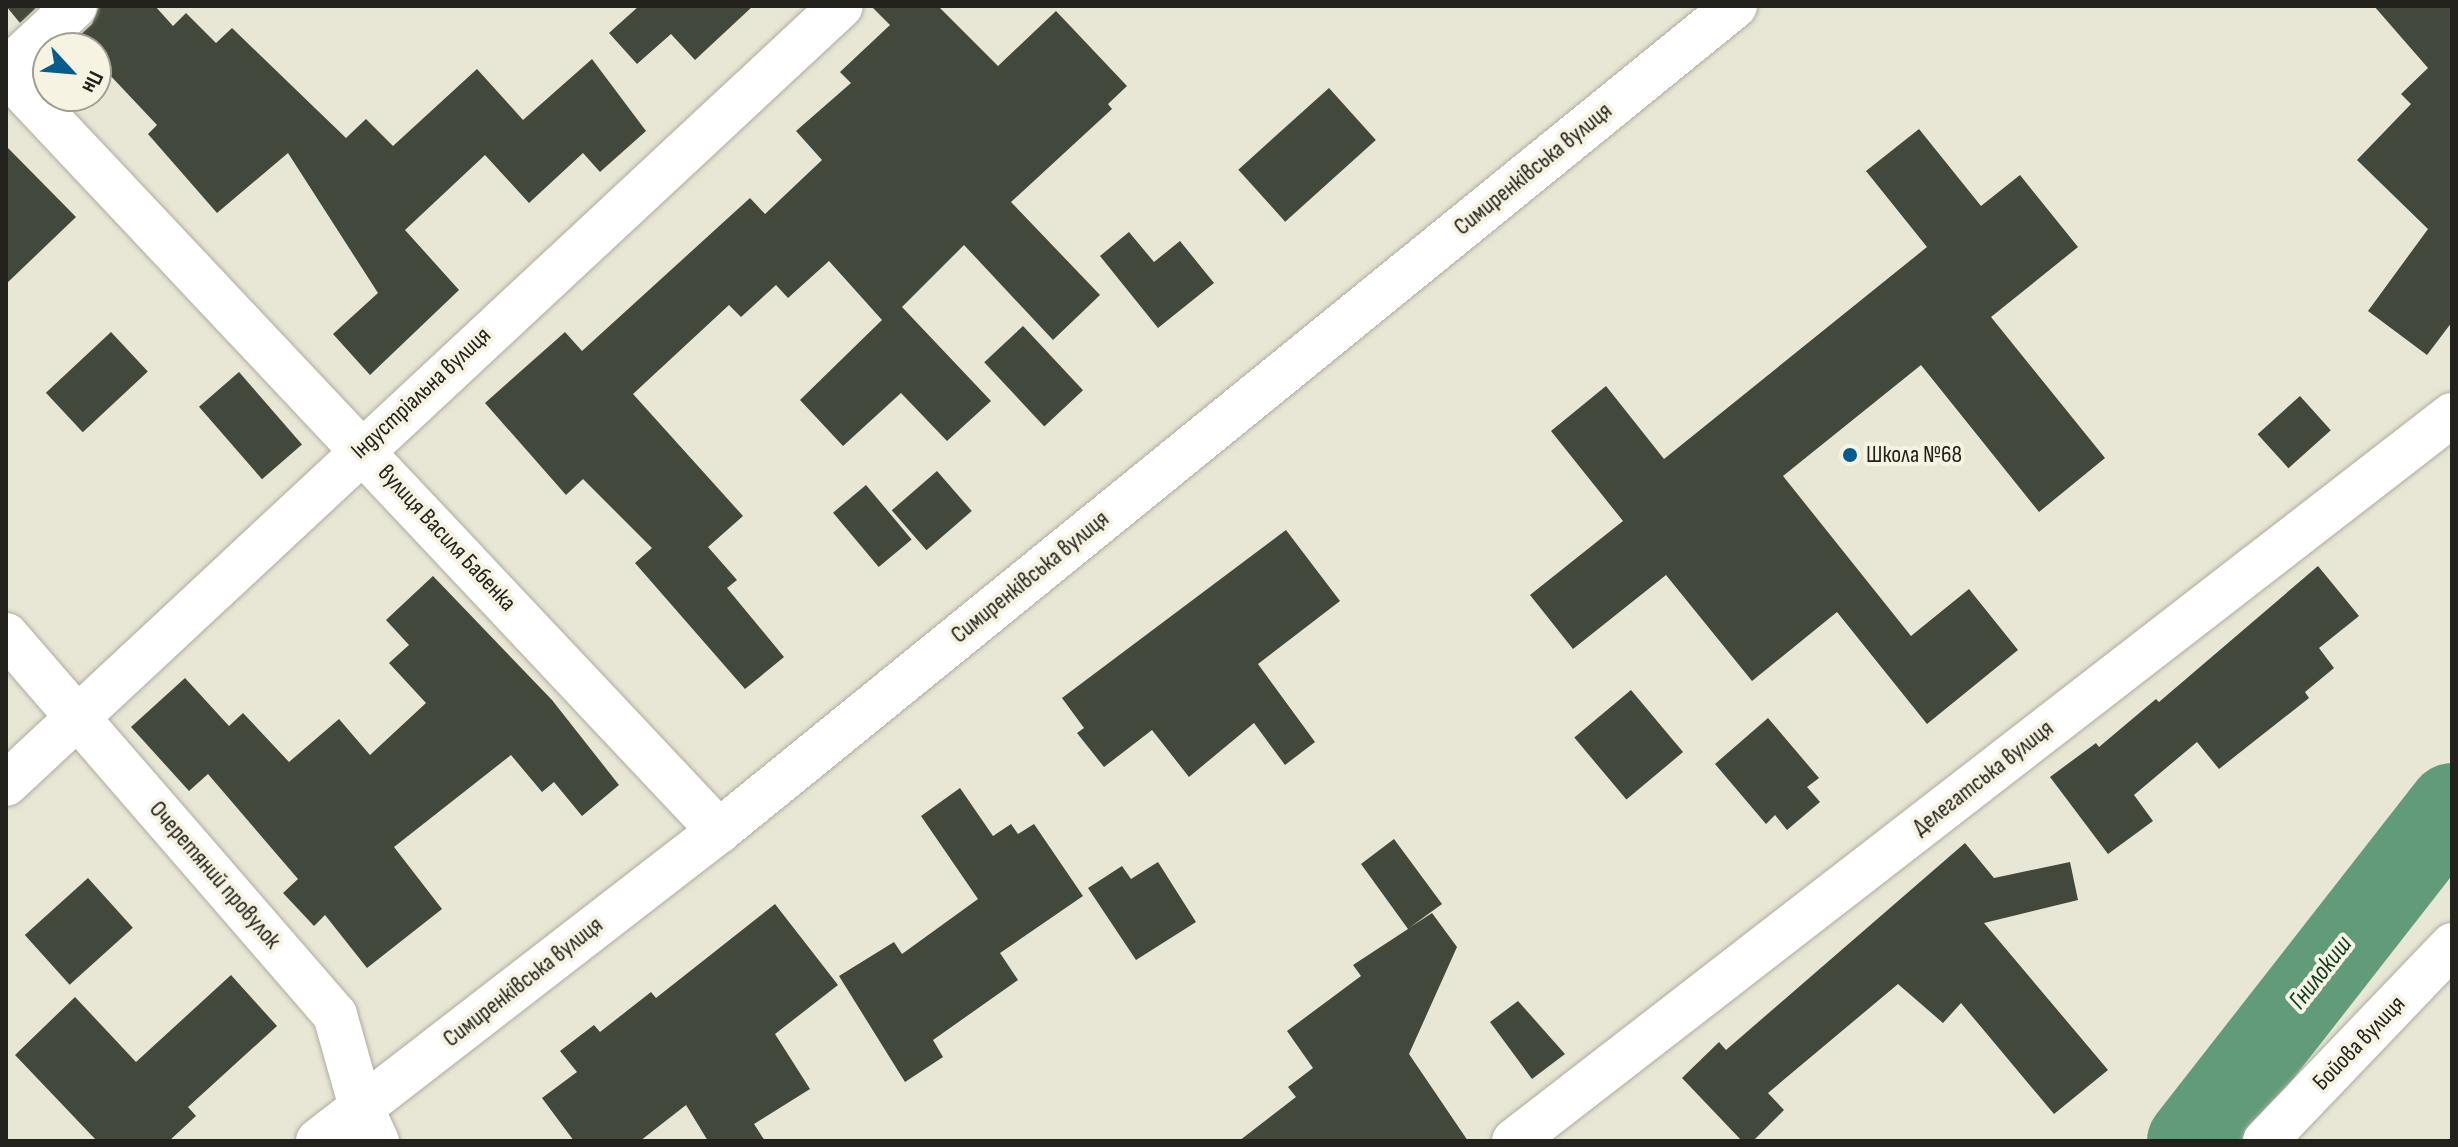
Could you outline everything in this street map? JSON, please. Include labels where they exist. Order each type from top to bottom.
[{"type":"street","points":[[6,71],[75,6]]},
{"type":"street","name":"Індустріальна вулиця","points":[[6,784],[362,447],[841,6]]},
{"type":"street","name":"Симиренківська вулиця","points":[[318,1141],[369,1124],[719,831],[1735,6]]},
{"type":"street","name":"вулиця Василя Бабенка","points":[[6,71],[719,831]]},
{"type":"street","name":"Делегатська вулиця","points":[[1514,1141],[2452,415]]},
{"type":"street","name":"Очеретяний провулок","points":[[6,635],[335,1015],[369,1124]]},
{"type":"street","name":"Бойова вулиця","points":[[2265,1141],[2452,945]]},
{"type":"building","points":[[6,6],[38,6],[20,23]]},
{"type":"building","points":[[99,6],[155,6],[173,26],[186,13],[216,43],[232,28],[346,138],[366,119],[393,146],[477,69],[523,120],[592,59],[646,131],[600,172],[583,153],[529,203],[485,155],[405,230],[459,290],[370,375],[333,334],[378,293],[288,153],[217,213],[148,134],[157,125],[112,77],[112,32],[83,32],[92,24]]},
{"type":"building","points":[[639,6],[753,6],[695,60],[671,34],[637,64],[609,33]]},
{"type":"building","points":[[871,6],[938,6],[998,66],[1056,11],[1127,86],[1108,104],[1112,109],[1011,202],[1100,295],[1053,340],[964,245],[902,307],[991,401],[947,441],[901,393],[843,446],[800,400],[882,320],[829,261],[788,298],[776,285],[741,317],[729,305],[633,394],[743,516],[708,547],[737,580],[727,588],[784,657],[745,689],[635,563],[652,548],[583,479],[566,495],[485,403],[565,332],[582,351],[750,198],[765,214],[822,160],[796,131],[851,83],[840,72],[890,25]]},
{"type":"building","points":[[2374,6],[2452,6],[2452,322],[2427,355],[2368,311],[2428,229],[2357,160],[2411,104],[2401,94],[2428,68]]},
{"type":"building","points":[[1329,88],[1376,140],[1285,222],[1238,170]]},
{"type":"building","points":[[1919,129],[1981,206],[2020,175],[2078,247],[1991,317],[2105,458],[2039,512],[1921,365],[1783,476],[1911,636],[1969,589],[2018,650],[1927,724],[1837,612],[1752,681],[1666,575],[1573,649],[1530,595],[1623,521],[1551,431],[1606,386],[1664,459],[1927,247],[1866,171]]},
{"type":"building","points":[[6,146],[76,217],[6,284]]},
{"type":"building","points":[[1129,232],[1154,262],[1180,241],[1214,283],[1158,328],[1100,256]]},
{"type":"building","points":[[1023,326],[1083,390],[1044,427],[984,362]]},
{"type":"building","points":[[111,332],[148,371],[83,432],[46,393]]},
{"type":"building","points":[[239,372],[302,444],[262,479],[199,407]]},
{"type":"building","points":[[2300,396],[2331,430],[2288,468],[2258,434]]},
{"type":"building","points":[[937,471],[972,511],[926,550],[892,510]]},
{"type":"building","points":[[866,485],[912,539],[879,567],[833,513]]},
{"type":"building","points":[[1286,530],[1340,601],[1258,664],[1315,742],[1285,765],[1254,723],[1189,777],[1152,730],[1104,767],[1077,733],[1084,728],[1062,698]]},
{"type":"building","points":[[2318,566],[2359,616],[2319,648],[2334,668],[2305,692],[2309,698],[2219,769],[2197,742],[2134,795],[2153,821],[2108,854],[2050,777],[2096,743],[2099,747],[2156,699],[2159,702]]},
{"type":"building","points":[[433,576],[552,700],[619,785],[582,816],[554,782],[542,792],[511,755],[394,847],[442,909],[367,968],[325,915],[314,926],[283,893],[298,879],[208,774],[189,791],[131,727],[185,678],[229,726],[243,713],[289,762],[339,719],[370,755],[426,703],[389,663],[409,645],[386,620]]},
{"type":"building","points":[[1631,690],[1683,752],[1626,800],[1574,738]]},
{"type":"building","points":[[1768,718],[1819,778],[1807,787],[1820,802],[1787,830],[1775,815],[1766,824],[1715,764]]},
{"type":"building","points":[[960,788],[993,836],[1011,824],[1018,834],[1034,824],[1083,896],[1000,953],[1018,980],[933,1040],[943,1057],[905,1082],[839,976],[894,942],[902,954],[978,899],[921,816]]},
{"type":"building","points":[[1394,839],[1442,904],[1409,928],[1432,913],[1457,947],[1409,1054],[1468,1141],[1239,1141],[1296,1097],[1288,1087],[1313,1068],[1287,1031],[1361,976],[1353,965],[1408,929],[1361,864]]},
{"type":"building","points":[[1965,843],[1994,878],[2070,862],[2078,900],[1984,923],[2108,1070],[2054,1114],[1961,1003],[1943,1023],[1898,984],[1768,1093],[1784,1110],[1753,1141],[1742,1141],[1682,1078],[1719,1042],[1726,1050]]},
{"type":"building","points":[[1158,862],[1196,922],[1136,960],[1088,888],[1122,866],[1131,879]]},
{"type":"building","points":[[88,878],[133,928],[70,985],[25,935]]},
{"type":"building","points":[[775,904],[838,985],[775,1034],[810,1089],[754,1124],[765,1141],[708,1141],[686,1105],[640,1141],[574,1141],[542,1098],[577,1072],[560,1051],[594,1025],[600,1032],[651,992],[656,998]]},
{"type":"building","points":[[231,975],[277,1026],[188,1107],[196,1116],[169,1141],[97,1141],[15,1055],[75,997],[136,1062]]},
{"type":"building","points":[[1518,1001],[1565,1054],[1532,1079],[1490,1022]]},
{"type":"waterway","name":"Гнилокиш","points":[[2190,1141],[2452,806]]},
{"type":"place","name":"Школа №68","points":[[1850,455]]}]
